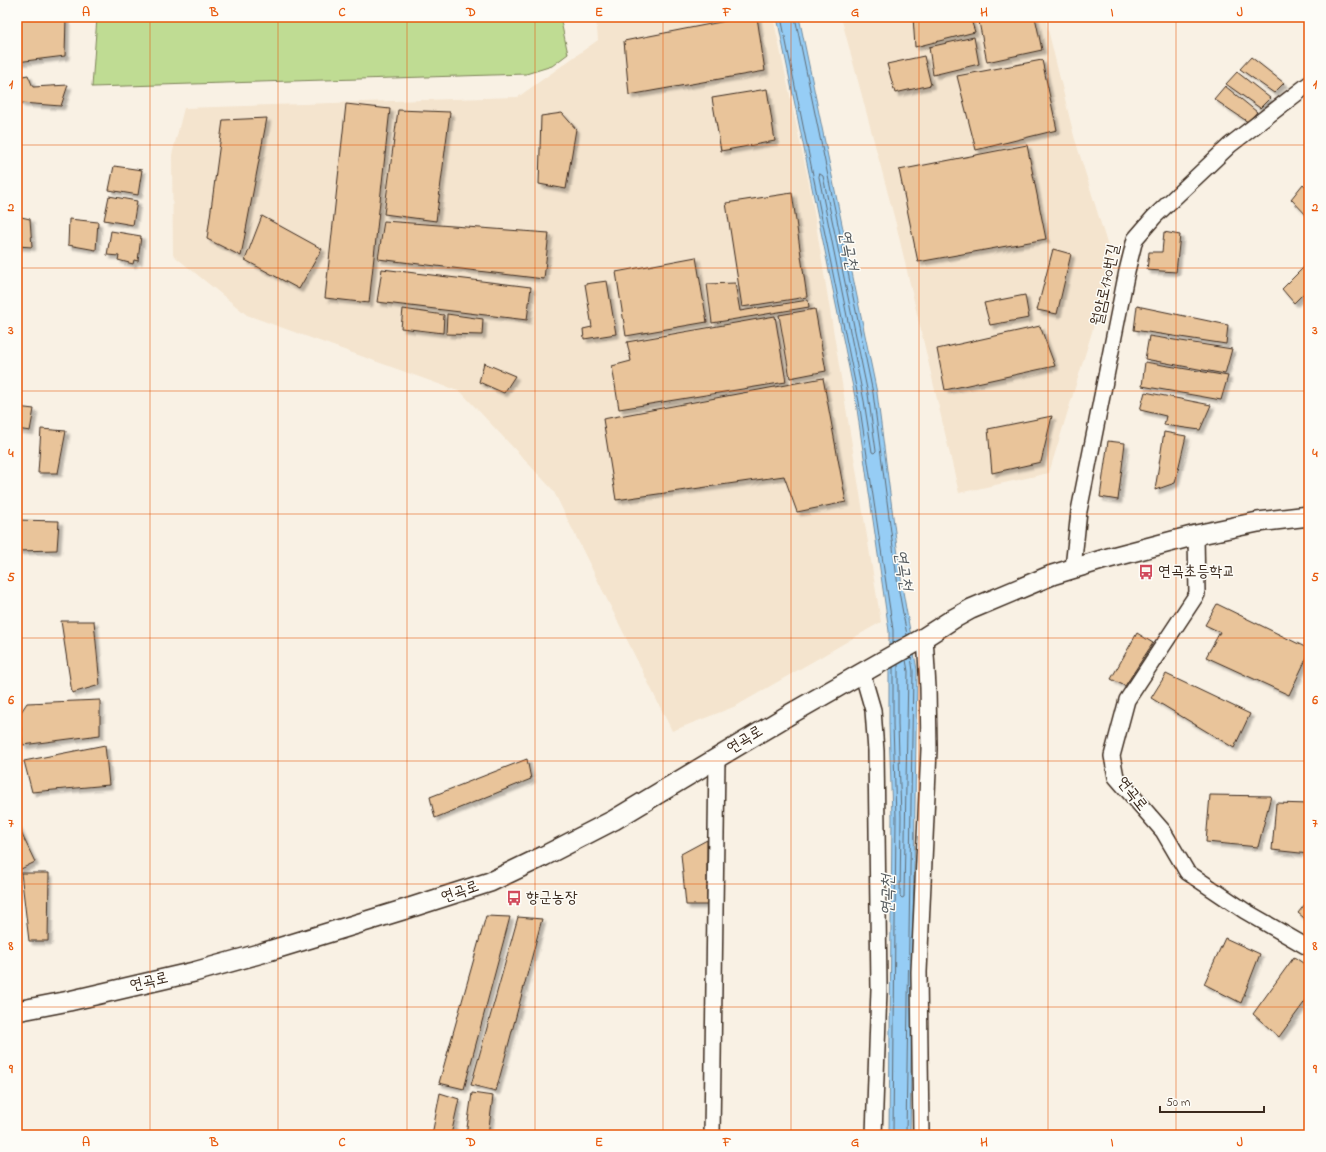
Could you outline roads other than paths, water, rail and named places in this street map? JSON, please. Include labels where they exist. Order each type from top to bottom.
[{"type":"street","name":"월암로170번길","points":[[1073,568],[1079,511],[1125,279],[1135,239],[1154,217],[1230,145],[1309,84]]},
{"type":"street","points":[[921,1135],[919,972],[929,749],[925,637],[971,609],[1052,575],[1073,568],[1196,535],[1258,522],[1309,516]]},
{"type":"street","name":"연곡로","points":[[1196,535],[1197,594],[1128,700],[1112,756],[1116,777],[1163,831],[1187,872],[1245,911],[1309,948]]},
{"type":"street","name":"연곡로","points":[[17,1011],[69,1001],[194,972],[406,909],[490,882],[614,820],[862,672],[925,637]]},
{"type":"street","points":[[862,672],[872,710],[876,751],[879,989],[874,1135]]},
{"type":"street","points":[[712,1135],[717,758]]},
{"type":"water","points":[[777,17],[799,17],[877,393],[902,586],[917,670],[910,1135],[889,1135],[892,817],[889,724],[889,631],[856,402]]},
{"type":"place","name":"연곡초등학교","points":[[1146,572]]},
{"type":"place","name":"향군농장","points":[[514,898]]},
{"type":"water label","name":"연곡천","points":[[848,250]]},
{"type":"water label","name":"연곡천","points":[[903,570]]},
{"type":"water label","name":"연곡천","points":[[888,895]]}]
